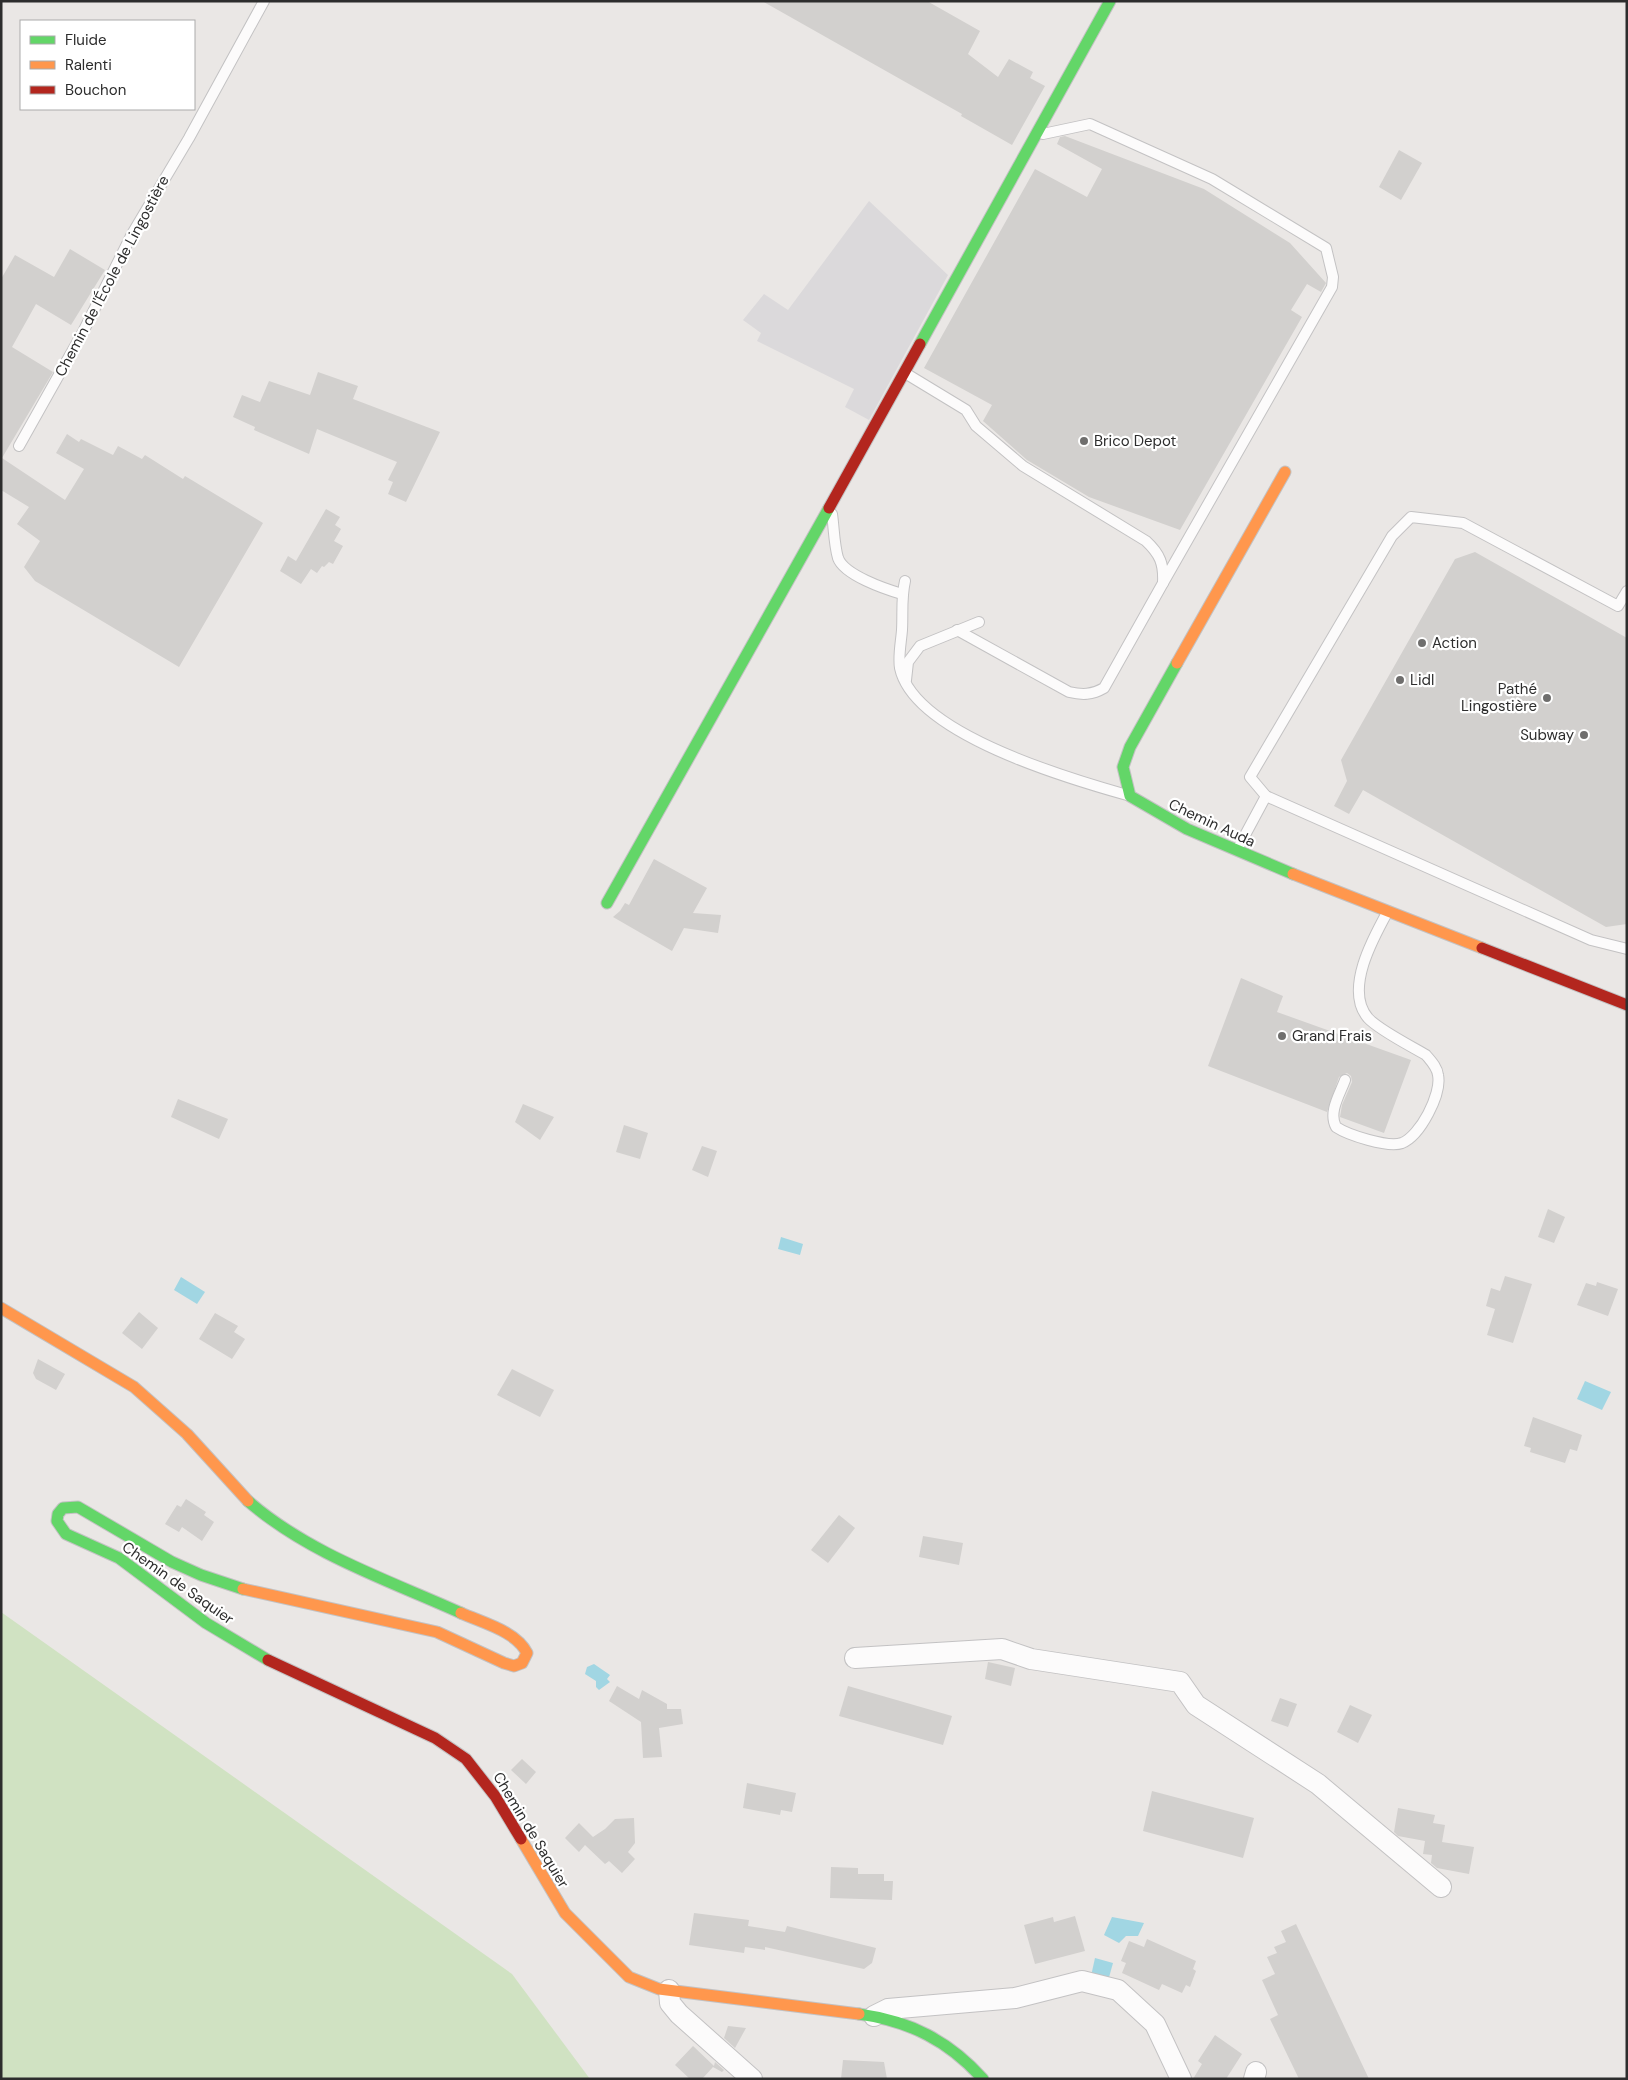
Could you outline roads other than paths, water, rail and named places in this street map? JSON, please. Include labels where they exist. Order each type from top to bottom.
[{"type":"street","points":[[607,903],[1110,1]]},
{"type":"street","points":[[1130,796],[1123,768],[1130,747],[1285,472]]},
{"type":"street","name":"Chemin Auda","points":[[1130,796],[1157,814],[1236,853],[1388,910],[1627,1005]]},
{"type":"street","name":"Chemin de Saquier","points":[[1,1308],[54,1342],[134,1387],[187,1434],[248,1501],[276,1524],[311,1546],[486,1623],[522,1643],[527,1652],[522,1663],[514,1666],[437,1632],[229,1585],[172,1562],[84,1509],[69,1506],[58,1514],[57,1521],[66,1534],[119,1558],[206,1624],[241,1646],[434,1738],[466,1759],[495,1796],[524,1842],[555,1898],[578,1928],[629,1977],[651,1987],[669,1990],[874,2016],[915,2028],[938,2040],[963,2057],[983,2079]]},
{"type":"street","points":[[855,1658],[1002,1649],[1031,1659],[1180,1682],[1196,1705],[1318,1784],[1441,1887]]},
{"type":"street","points":[[874,2016],[888,2009],[1015,1998],[1082,1981],[1118,1990],[1156,2024],[1181,2079]]},
{"type":"street","points":[[669,1990],[670,2003],[679,2014],[752,2079]]},
{"type":"lane","name":"Chemin de l'École de Lingostière","points":[[19,446],[83,332],[132,234],[189,138],[264,1]]},
{"type":"lane","points":[[957,630],[1069,692],[1084,695],[1104,688],[1332,287],[1333,277],[1326,248],[1212,179],[1090,124],[1054,130],[1035,137]]},
{"type":"lane","points":[[904,373],[966,410],[976,426],[1023,466],[1146,542],[1160,558],[1163,583]]},
{"type":"lane","points":[[830,506],[838,558],[842,565],[848,570],[884,588],[902,594]]},
{"type":"lane","points":[[1627,591],[1618,606],[1463,523],[1411,517],[1392,536],[1250,777],[1266,796],[1591,940],[1627,949]]},
{"type":"lane","points":[[905,581],[902,594],[900,669],[906,681],[926,706],[940,719],[970,738],[1031,764],[1130,796]]},
{"type":"lane","points":[[906,681],[908,662],[916,650],[930,641],[979,622]]},
{"type":"lane","points":[[1236,853],[1266,796]]},
{"type":"lane","points":[[1346,1080],[1332,1117],[1336,1127],[1348,1133],[1386,1144],[1400,1144],[1412,1138],[1426,1118],[1438,1087],[1438,1075],[1434,1064],[1426,1056],[1370,1019],[1361,1002],[1358,989],[1362,968],[1388,910]]},
{"type":"water","points":[[781,1237],[803,1244],[800,1255],[778,1249]]},
{"type":"water","points":[[181,1277],[205,1292],[197,1304],[174,1290]]},
{"type":"water","points":[[1585,1381],[1611,1392],[1602,1410],[1577,1399]]},
{"type":"water","points":[[594,1664],[610,1675],[607,1679],[610,1682],[599,1690],[596,1687],[596,1681],[585,1674],[587,1667]]},
{"type":"water","points":[[1112,1917],[1144,1923],[1138,1936],[1126,1936],[1119,1943],[1104,1935]]},
{"type":"water","points":[[1095,1958],[1113,1963],[1108,1981],[1091,1976]]},
{"type":"place","name":"Brico Depot","points":[[1084,441]]},
{"type":"place","name":"Action","points":[[1422,643]]},
{"type":"place","name":"Lidl","points":[[1400,680]]},
{"type":"place","name":"Pathé Lingostière","points":[[1547,698]]},
{"type":"place","name":"Subway","points":[[1584,735]]},
{"type":"place","name":"Grand Frais","points":[[1282,1036]]}]
